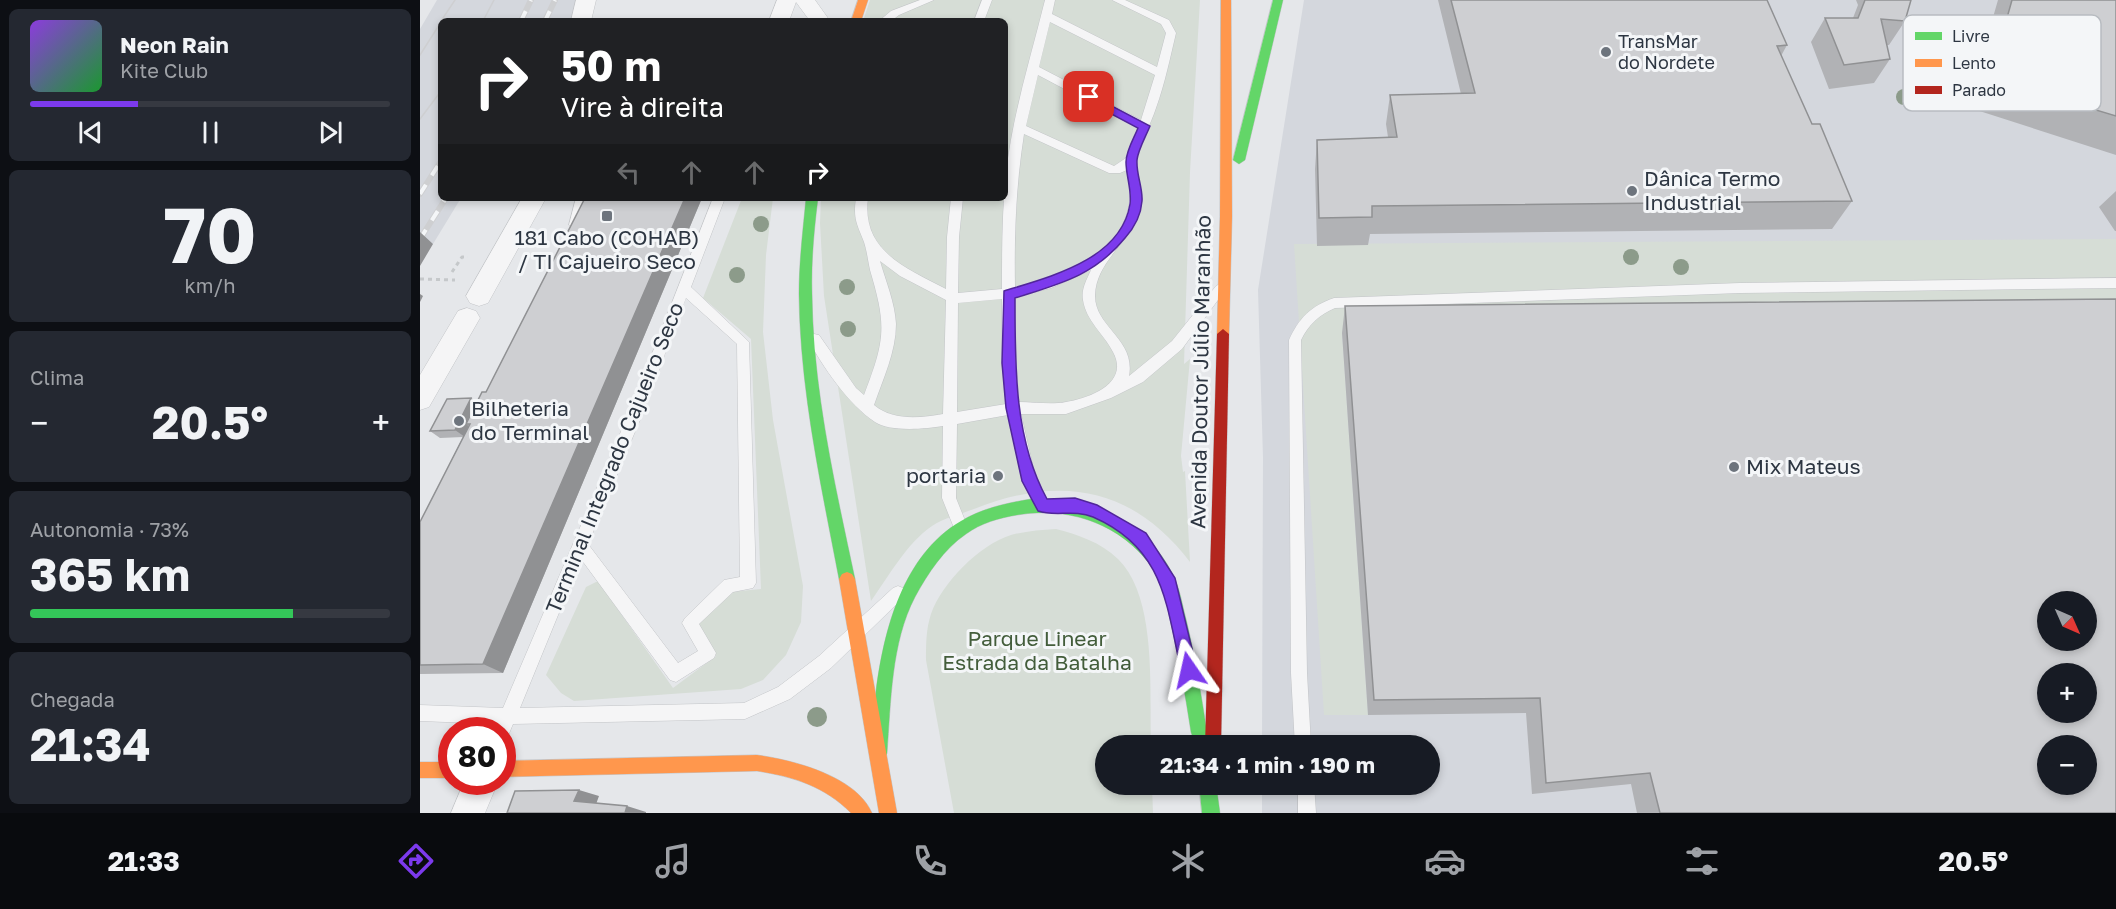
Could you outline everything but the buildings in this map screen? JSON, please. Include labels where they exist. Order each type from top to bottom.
[{"type":"main road","points":[[857,18],[863,0]]},
{"type":"main road","name":"Avenida Doutor Júlio Maranhão","points":[[1213,735],[1226,217],[1226,0]]},
{"type":"main road","points":[[1226,217],[1278,0]]},
{"type":"main road","points":[[812,201],[806,236],[808,330],[817,431],[858,633],[888,813]]},
{"type":"main road","points":[[879,753],[887,678],[900,619],[905,602],[933,557],[961,528],[1005,511],[1043,506],[1075,505],[1097,512],[1140,538],[1167,578],[1186,651],[1199,735]]},
{"type":"main road","points":[[516,769],[757,763],[794,767],[823,777],[850,797],[863,813]]},
{"type":"main road","points":[[420,770],[438,770]]},
{"type":"main road","points":[[1209,795],[1211,813]]},
{"type":"main road","points":[[1211,813],[1212,795]]},
{"type":"street","points":[[582,18],[586,0]]},
{"type":"street","points":[[780,18],[787,0]]},
{"type":"street","points":[[805,0],[818,18]]},
{"type":"street","points":[[420,399],[470,298],[532,201]]},
{"type":"street","points":[[468,813],[476,795]]},
{"type":"lane","points":[[888,18],[928,0]]},
{"type":"lane","points":[[979,18],[987,0]]},
{"type":"lane","points":[[1043,506],[1029,481],[1013,408],[1009,363],[1008,295],[1012,173],[1020,128],[1050,0]]},
{"type":"lane","points":[[862,201],[859,217],[862,228],[880,255],[898,270],[953,297],[1008,295],[1079,271],[1098,259],[1127,228],[1134,214],[1136,200],[1131,160],[1161,74],[1171,33],[1169,26],[1117,0]]},
{"type":"lane","points":[[1047,16],[1161,74]]},
{"type":"lane","points":[[1034,69],[1144,126]]},
{"type":"lane","points":[[1020,128],[1113,170],[1120,169],[1131,160]]},
{"type":"lane","points":[[572,234],[581,201]]},
{"type":"lane","name":"Terminal Integrado Cajueiro Seco","points":[[509,717],[635,415],[718,201]]},
{"type":"lane","points":[[957,201],[953,237],[950,498],[961,528]]},
{"type":"lane","points":[[867,406],[884,357],[889,314],[872,261],[870,239]]},
{"type":"lane","points":[[1112,391],[1122,380],[1124,366],[1120,351],[1101,325],[1089,301],[1089,291],[1097,271],[1113,245]]},
{"type":"lane","points":[[1302,735],[1299,661],[1294,340],[1303,322],[1316,311],[1334,303],[1740,288],[2116,283]]},
{"type":"lane","points":[[808,330],[850,392],[880,418],[906,423],[950,419],[1013,408],[1066,408],[1112,391],[1138,378],[1177,345],[1224,285]]},
{"type":"lane","points":[[581,547],[676,674],[708,653],[690,623],[729,585],[748,583],[743,342],[683,288]]},
{"type":"lane","points":[[516,722],[745,711],[784,693],[858,633],[933,557]]},
{"type":"lane","points":[[420,713],[454,717]]},
{"type":"lane","points":[[1306,795],[1307,813]]},
{"type":"path","points":[[452,272],[460,272]]},
{"type":"path","points":[[420,279],[470,298]]},
{"type":"shaded area","points":[[437,0],[576,0],[572,18],[438,18],[438,201],[459,201],[433,244],[420,244],[420,29]]},
{"type":"shaded area","points":[[1304,0],[2116,0],[2116,813],[1262,813],[1262,795],[1440,795],[1440,735],[1262,735],[1263,458],[1258,290]]},
{"type":"green space","points":[[870,0],[1200,0],[1190,172],[1184,364],[1190,359],[1181,456],[1183,472],[1185,471],[1190,562],[1168,537],[1144,517],[1119,503],[1092,494],[1065,491],[1036,492],[1006,498],[936,523],[906,551],[871,601],[824,296],[821,201],[1008,201],[1008,18],[864,18]]},
{"type":"green space","points":[[741,201],[773,201],[766,255],[763,332],[773,420],[803,586],[801,622],[786,655],[763,680],[741,689],[574,701],[561,693],[546,675],[586,587],[598,581],[673,688],[716,656],[696,625],[730,592],[761,589],[751,339],[703,298]]},
{"type":"green space","points":[[2116,239],[2116,326],[1342,333],[1368,715],[1324,715],[1294,244]]},
{"type":"green space","name":"Parque Linear Estrada da Batalha","points":[[1056,529],[1089,540],[1118,559],[1131,576],[1140,597],[1149,647],[1151,735],[1095,735],[1095,795],[1152,795],[1153,813],[954,813],[926,660],[927,631],[931,614],[936,602],[953,578],[975,556],[999,540],[1028,532]]},
{"type":"tram line","points":[[443,18],[455,0]]},
{"type":"tram line","points":[[485,18],[494,0]]},
{"type":"tram line","points":[[420,55],[438,27]]},
{"type":"tram line","points":[[420,119],[438,95]]},
{"type":"railway","points":[[522,18],[531,0]]},
{"type":"railway","points":[[546,18],[555,0]]},
{"type":"railway","points":[[420,194],[438,166]]},
{"type":"railway","points":[[420,239],[444,201]]},
{"type":"traffic: fast","points":[[1239,160],[1278,0]]},
{"type":"traffic: fast","points":[[812,201],[807,246],[808,342],[820,437],[847,579]]},
{"type":"traffic: fast","points":[[879,753],[886,675],[894,634],[899,616],[915,581],[936,552],[961,529],[995,513],[1031,506],[1077,509],[1098,516],[1119,526],[1137,539],[1153,556],[1166,576],[1171,589],[1192,686],[1199,732]]},
{"type":"traffic: fast","points":[[1209,795],[1211,813]]},
{"type":"traffic: slow","points":[[857,18],[863,0]]},
{"type":"traffic: slow","points":[[1223,334],[1226,217],[1226,0]]},
{"type":"traffic: slow","points":[[847,579],[888,813]]},
{"type":"traffic: slow","points":[[516,769],[757,763],[788,768],[828,783],[863,813]]},
{"type":"traffic: slow","points":[[420,770],[438,770]]},
{"type":"traffic: jam","points":[[1213,735],[1223,334]]},
{"type":"place","name":"TransMar do Nordete","points":[[1606,52]]},
{"type":"place","name":"Dânica Termo Industrial","points":[[1632,191]]},
{"type":"place","name":"181 Cabo (COHAB) / TI Cajueiro Seco","points":[[607,216]]},
{"type":"place","name":"Bilheteria do Terminal","points":[[459,421]]},
{"type":"place","name":"Mix Mateus","points":[[1734,467]]},
{"type":"place","name":"portaria","points":[[998,476]]},
{"type":"route","points":[[1089,97],[1144,126],[1131,160],[1136,200],[1134,214],[1127,228],[1113,245],[1089,266],[1062,278],[1008,295],[1010,389],[1013,408],[1029,481],[1043,506],[1075,505],[1097,512],[1140,538],[1149,551],[1167,578],[1189,670]]}]
